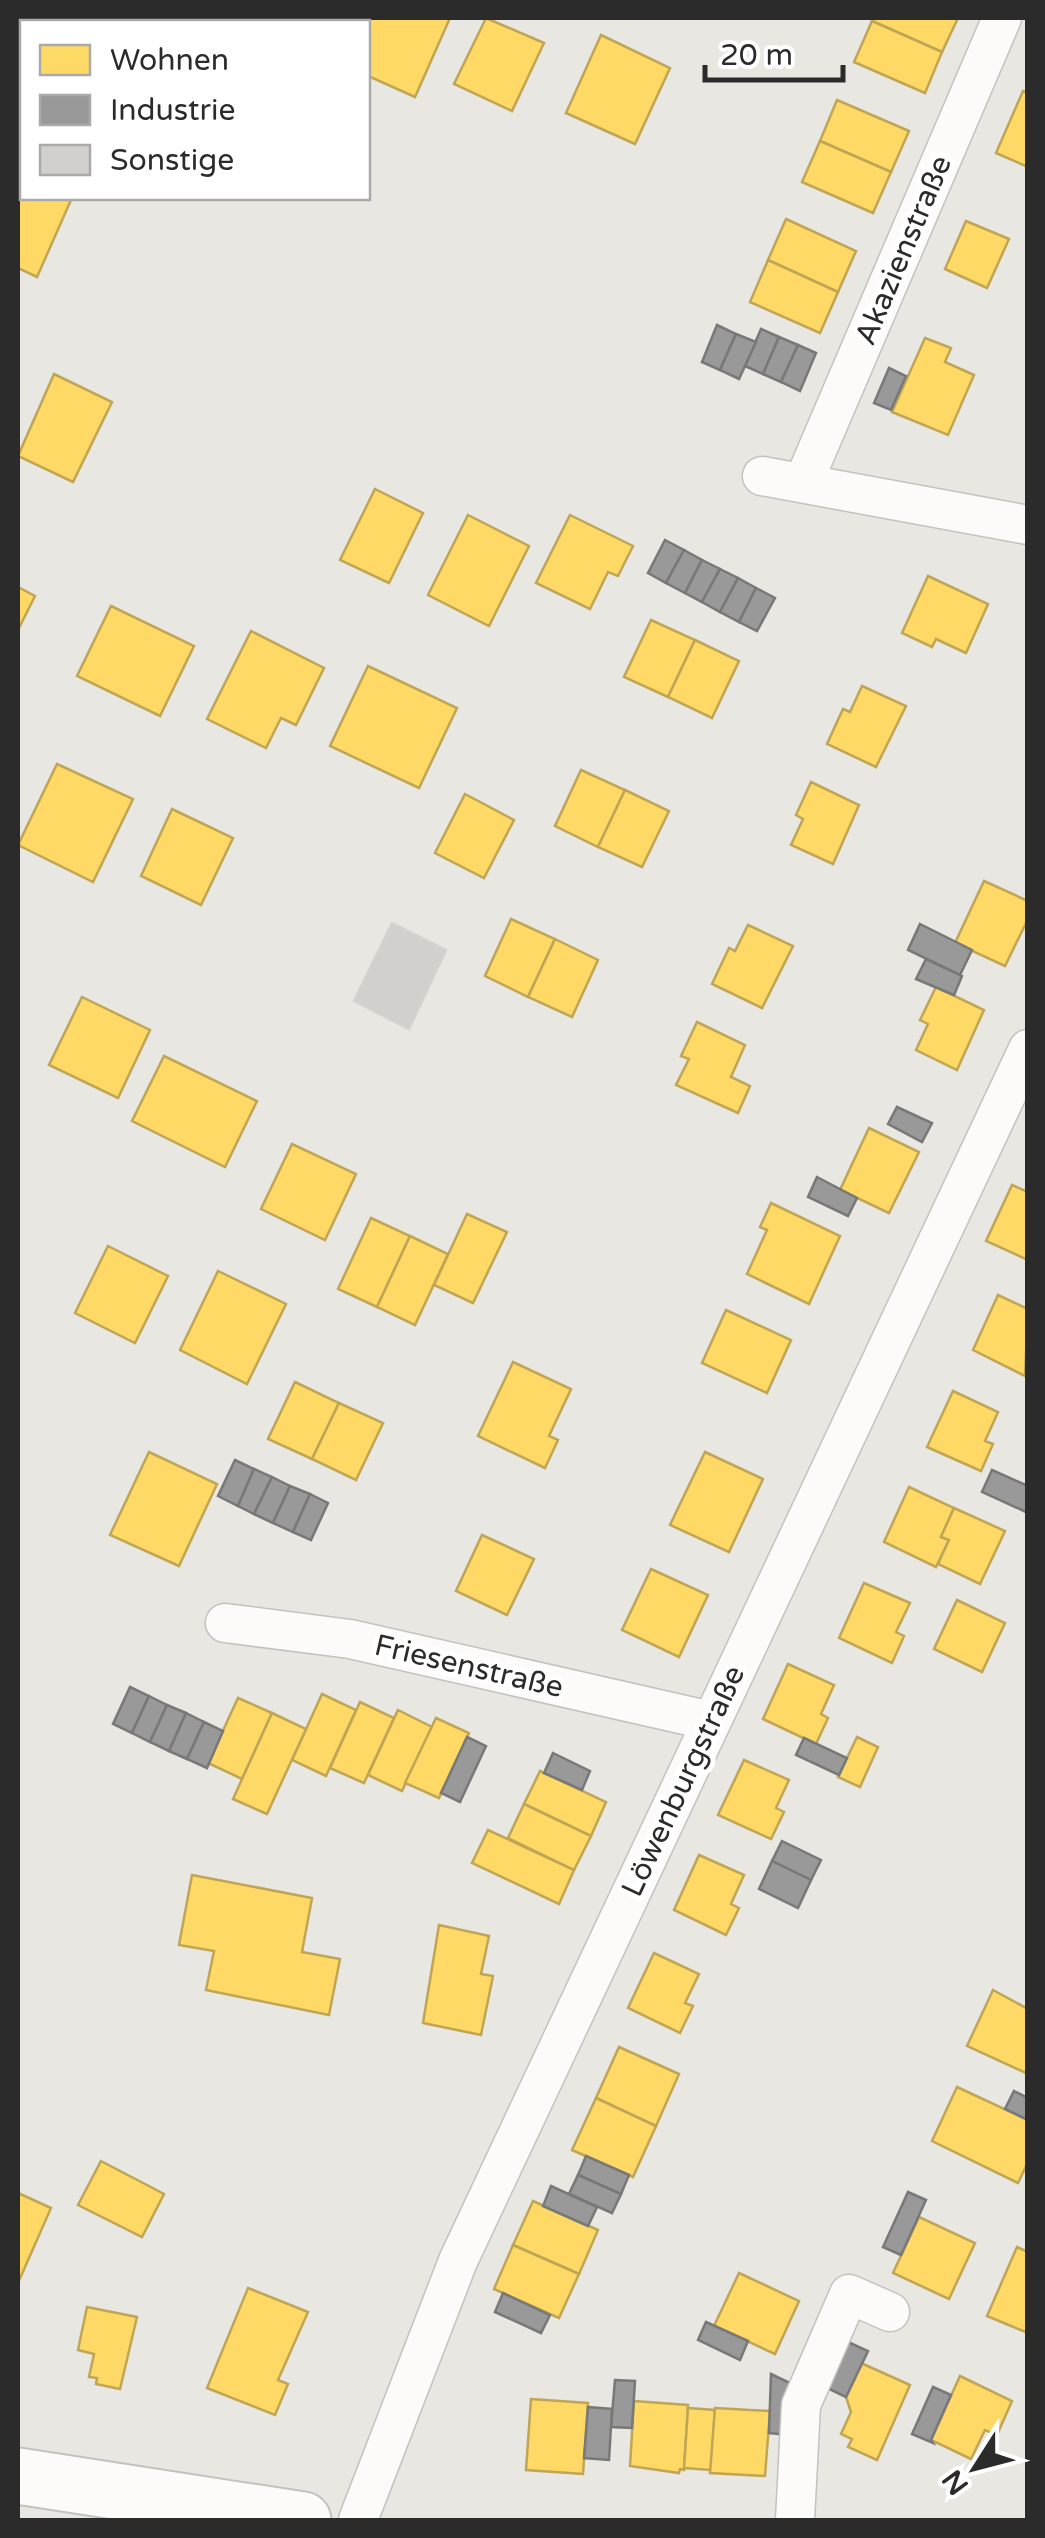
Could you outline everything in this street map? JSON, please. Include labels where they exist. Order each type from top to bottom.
[{"type":"main road","points":[[18,2476],[302,2520]]},
{"type":"street","name":"Akazienstraße","points":[[803,483],[1002,18]]},
{"type":"street","points":[[762,476],[1028,525]]},
{"type":"street","name":"Löwenburgstraße","points":[[358,2520],[458,2261],[1028,1049]]},
{"type":"street","name":"Friesenstraße","points":[[226,1623],[350,1638],[711,1721]]},
{"type":"street","points":[[796,2520],[801,2405],[850,2294],[890,2312]]},
{"type":"building: Wohnen","points":[[450,18],[415,97],[370,77],[368,20]]},
{"type":"building: Wohnen","points":[[486,18],[544,43],[512,111],[454,84]]},
{"type":"building: Wohnen","points":[[958,18],[942,52],[872,21]]},
{"type":"building: Wohnen","points":[[872,21],[942,52],[925,93],[854,62]]},
{"type":"building: Wohnen","points":[[601,35],[670,68],[635,144],[566,113]]},
{"type":"building: Wohnen","points":[[1023,91],[1028,93],[1028,167],[996,153]]},
{"type":"building: Wohnen","points":[[837,100],[909,131],[891,172],[820,141]]},
{"type":"building: Wohnen","points":[[820,141],[891,172],[873,213],[802,182]]},
{"type":"building: Wohnen","points":[[20,181],[20,200],[71,200],[37,277],[18,268]]},
{"type":"building: Wohnen","points":[[786,219],[856,251],[838,292],[768,260]]},
{"type":"building: Wohnen","points":[[966,221],[1009,239],[987,288],[945,269]]},
{"type":"building: Wohnen","points":[[768,260],[838,292],[820,333],[750,302]]},
{"type":"building: Wohnen","points":[[925,338],[951,348],[945,362],[974,375],[948,435],[892,412]]},
{"type":"building: Wohnen","points":[[54,374],[112,402],[73,482],[18,456]]},
{"type":"building: Wohnen","points":[[375,489],[423,513],[389,583],[340,560]]},
{"type":"building: Wohnen","points":[[468,515],[529,546],[489,626],[428,595]]},
{"type":"building: Wohnen","points":[[570,515],[633,546],[618,576],[608,572],[590,609],[536,583]]},
{"type":"building: Wohnen","points":[[928,576],[988,604],[966,653],[936,639],[932,647],[902,633]]},
{"type":"building: Wohnen","points":[[18,587],[35,596],[18,630]]},
{"type":"building: Wohnen","points":[[111,606],[194,646],[160,716],[77,676]]},
{"type":"building: Wohnen","points":[[651,620],[695,640],[668,697],[624,677]]},
{"type":"building: Wohnen","points":[[251,631],[324,668],[296,725],[281,718],[266,748],[207,719]]},
{"type":"building: Wohnen","points":[[695,640],[739,661],[712,718],[668,697]]},
{"type":"building: Wohnen","points":[[368,666],[457,708],[419,788],[330,746]]},
{"type":"building: Wohnen","points":[[862,686],[906,706],[876,767],[827,744],[843,709],[850,712]]},
{"type":"building: Wohnen","points":[[57,764],[133,799],[93,882],[18,845]]},
{"type":"building: Wohnen","points":[[581,770],[625,790],[598,847],[555,826]]},
{"type":"building: Wohnen","points":[[811,782],[859,805],[833,864],[791,845],[803,819],[796,815]]},
{"type":"building: Wohnen","points":[[625,790],[669,811],[642,867],[598,847]]},
{"type":"building: Wohnen","points":[[465,794],[514,820],[484,878],[435,853]]},
{"type":"building: Wohnen","points":[[172,809],[233,838],[201,905],[141,876]]},
{"type":"building: Wohnen","points":[[984,881],[1028,901],[1028,919],[1005,966],[955,943]]},
{"type":"building: Wohnen","points":[[511,919],[555,939],[528,997],[485,976]]},
{"type":"building: Wohnen","points":[[748,925],[793,946],[762,1008],[712,984],[729,948],[735,951]]},
{"type":"building: Wohnen","points":[[555,939],[598,960],[572,1017],[528,997]]},
{"type":"building: Wohnen","points":[[936,987],[984,1010],[957,1070],[916,1050],[928,1024],[920,1020]]},
{"type":"building: Wohnen","points":[[82,997],[150,1030],[118,1098],[49,1065]]},
{"type":"building: Wohnen","points":[[697,1022],[745,1045],[731,1077],[750,1086],[738,1113],[676,1085],[689,1059],[681,1056]]},
{"type":"building: Wohnen","points":[[164,1056],[257,1101],[225,1167],[132,1121]]},
{"type":"building: Wohnen","points":[[869,1128],[919,1152],[889,1213],[840,1190]]},
{"type":"building: Wohnen","points":[[292,1144],[356,1174],[325,1240],[261,1209]]},
{"type":"building: Wohnen","points":[[1012,1185],[1028,1192],[1028,1260],[986,1241]]},
{"type":"building: Wohnen","points":[[771,1203],[840,1236],[809,1304],[747,1274],[767,1230],[760,1227]]},
{"type":"building: Wohnen","points":[[467,1214],[507,1232],[473,1303],[434,1285]]},
{"type":"building: Wohnen","points":[[371,1218],[410,1236],[377,1307],[338,1289]]},
{"type":"building: Wohnen","points":[[410,1236],[448,1254],[415,1325],[377,1307]]},
{"type":"building: Wohnen","points":[[108,1246],[168,1276],[135,1343],[75,1313]]},
{"type":"building: Wohnen","points":[[218,1271],[286,1304],[247,1384],[180,1350]]},
{"type":"building: Wohnen","points":[[998,1295],[1028,1309],[1025,1376],[973,1350]]},
{"type":"building: Wohnen","points":[[726,1310],[791,1340],[767,1393],[702,1363]]},
{"type":"building: Wohnen","points":[[513,1362],[571,1389],[549,1436],[558,1440],[545,1468],[478,1436]]},
{"type":"building: Wohnen","points":[[295,1382],[339,1403],[312,1459],[268,1439]]},
{"type":"building: Wohnen","points":[[953,1391],[998,1412],[985,1441],[993,1444],[981,1471],[927,1447]]},
{"type":"building: Wohnen","points":[[339,1403],[383,1423],[356,1480],[312,1459]]},
{"type":"building: Wohnen","points":[[149,1452],[217,1484],[179,1566],[110,1535]]},
{"type":"building: Wohnen","points":[[705,1452],[763,1479],[729,1552],[670,1525]]},
{"type":"building: Wohnen","points":[[909,1487],[954,1508],[941,1537],[949,1540],[936,1567],[884,1542]]},
{"type":"building: Wohnen","points":[[954,1508],[1005,1531],[980,1584],[938,1564],[949,1540],[941,1537]]},
{"type":"building: Wohnen","points":[[482,1535],[534,1559],[507,1615],[456,1591]]},
{"type":"building: Wohnen","points":[[651,1569],[708,1595],[679,1657],[622,1630]]},
{"type":"building: Wohnen","points":[[864,1583],[910,1603],[896,1632],[904,1636],[892,1663],[839,1638]]},
{"type":"building: Wohnen","points":[[957,1600],[1005,1623],[982,1672],[934,1649]]},
{"type":"building: Wohnen","points":[[788,1664],[834,1685],[821,1714],[828,1718],[816,1744],[763,1719]]},
{"type":"building: Wohnen","points":[[322,1694],[356,1710],[326,1776],[292,1760]]},
{"type":"building: Wohnen","points":[[238,1698],[272,1713],[242,1779],[208,1763]]},
{"type":"building: Wohnen","points":[[360,1702],[394,1718],[364,1783],[330,1768]]},
{"type":"building: Wohnen","points":[[398,1710],[432,1727],[402,1791],[368,1775]]},
{"type":"building: Wohnen","points":[[272,1713],[306,1729],[267,1814],[233,1799]]},
{"type":"building: Wohnen","points":[[436,1718],[469,1733],[439,1798],[405,1783]]},
{"type":"building: Wohnen","points":[[857,1737],[878,1747],[860,1787],[838,1777]]},
{"type":"building: Wohnen","points":[[744,1760],[789,1780],[776,1808],[784,1812],[771,1839],[718,1815]]},
{"type":"building: Wohnen","points":[[540,1771],[606,1802],[591,1836],[524,1804]]},
{"type":"building: Wohnen","points":[[524,1804],[591,1836],[574,1870],[508,1838]]},
{"type":"building: Wohnen","points":[[488,1830],[574,1870],[559,1904],[472,1863]]},
{"type":"building: Wohnen","points":[[699,1855],[744,1875],[731,1904],[739,1908],[726,1935],[674,1910]]},
{"type":"building: Wohnen","points":[[192,1875],[312,1898],[302,1952],[340,1959],[329,2015],[206,1990],[214,1951],[179,1945]]},
{"type":"building: Wohnen","points":[[439,1925],[489,1936],[481,1974],[493,1976],[481,2035],[423,2023]]},
{"type":"building: Wohnen","points":[[654,1953],[699,1974],[685,2003],[693,2006],[680,2033],[628,2008]]},
{"type":"building: Wohnen","points":[[993,1990],[1028,2009],[1028,2074],[967,2046]]},
{"type":"building: Wohnen","points":[[619,2047],[679,2074],[656,2126],[596,2098]]},
{"type":"building: Wohnen","points":[[957,2087],[1028,2120],[1028,2162],[1018,2183],[932,2141]]},
{"type":"building: Wohnen","points":[[596,2098],[656,2126],[633,2177],[572,2150]]},
{"type":"building: Wohnen","points":[[101,2161],[164,2194],[142,2237],[78,2205]]},
{"type":"building: Wohnen","points":[[18,2193],[51,2208],[18,2283]]},
{"type":"building: Wohnen","points":[[533,2201],[598,2230],[579,2274],[513,2245]]},
{"type":"building: Wohnen","points":[[919,2217],[975,2243],[949,2299],[893,2273]]},
{"type":"building: Wohnen","points":[[513,2245],[579,2274],[559,2318],[494,2289]]},
{"type":"building: Wohnen","points":[[1017,2247],[1028,2252],[1028,2333],[987,2316]]},
{"type":"building: Wohnen","points":[[739,2273],[799,2301],[775,2354],[714,2326]]},
{"type":"building: Wohnen","points":[[248,2288],[308,2312],[278,2380],[288,2384],[275,2415],[207,2388]]},
{"type":"building: Wohnen","points":[[87,2307],[137,2317],[120,2389],[96,2384],[97,2378],[89,2377],[94,2354],[78,2350]]},
{"type":"building: Wohnen","points":[[861,2363],[910,2385],[877,2460],[848,2447],[852,2439],[841,2434],[851,2412],[846,2397]]},
{"type":"building: Wohnen","points":[[960,2376],[1012,2401],[997,2435],[985,2430],[971,2459],[931,2440]]},
{"type":"building: Wohnen","points":[[531,2399],[588,2403],[583,2474],[526,2470]]},
{"type":"building: Wohnen","points":[[634,2401],[688,2405],[684,2470],[679,2473],[630,2466]]},
{"type":"building: Wohnen","points":[[688,2408],[715,2410],[711,2470],[684,2468]]},
{"type":"building: Wohnen","points":[[715,2408],[770,2411],[765,2476],[710,2473]]},
{"type":"building: Industrie","points":[[717,325],[736,334],[720,370],[702,362]]},
{"type":"building: Industrie","points":[[761,329],[779,337],[763,374],[745,366]]},
{"type":"building: Industrie","points":[[736,334],[756,342],[739,379],[720,370]]},
{"type":"building: Industrie","points":[[779,337],[798,345],[781,382],[763,374]]},
{"type":"building: Industrie","points":[[798,345],[816,353],[800,391],[781,382]]},
{"type":"building: Industrie","points":[[889,368],[906,376],[891,410],[874,403]]},
{"type":"building: Industrie","points":[[665,540],[684,550],[666,583],[648,573]]},
{"type":"building: Industrie","points":[[684,550],[702,560],[685,593],[666,583]]},
{"type":"building: Industrie","points":[[702,560],[720,569],[702,602],[685,593]]},
{"type":"building: Industrie","points":[[720,569],[738,578],[720,612],[702,602]]},
{"type":"building: Industrie","points":[[738,578],[756,588],[739,622],[720,612]]},
{"type":"building: Industrie","points":[[756,588],[775,598],[757,631],[739,622]]},
{"type":"building: Industrie","points":[[920,924],[972,950],[960,975],[908,950]]},
{"type":"building: Industrie","points":[[926,959],[962,976],[954,995],[916,979]]},
{"type":"building: Industrie","points":[[897,1107],[932,1123],[922,1142],[888,1124]]},
{"type":"building: Industrie","points":[[817,1177],[857,1198],[848,1216],[808,1197]]},
{"type":"building: Industrie","points":[[235,1460],[254,1469],[238,1506],[218,1496]]},
{"type":"building: Industrie","points":[[254,1469],[272,1477],[254,1514],[238,1506]]},
{"type":"building: Industrie","points":[[992,1470],[1028,1486],[1026,1512],[982,1492]]},
{"type":"building: Industrie","points":[[272,1477],[290,1486],[273,1523],[254,1514]]},
{"type":"building: Industrie","points":[[290,1486],[310,1494],[293,1532],[273,1523]]},
{"type":"building: Industrie","points":[[310,1494],[328,1503],[311,1540],[293,1532]]},
{"type":"building: Industrie","points":[[130,1687],[149,1696],[132,1733],[113,1724]]},
{"type":"building: Industrie","points":[[149,1696],[167,1705],[150,1742],[132,1733]]},
{"type":"building: Industrie","points":[[167,1705],[186,1713],[169,1751],[150,1742]]},
{"type":"building: Industrie","points":[[186,1713],[204,1722],[187,1759],[169,1751]]},
{"type":"building: Industrie","points":[[204,1722],[223,1731],[207,1768],[187,1759]]},
{"type":"building: Industrie","points":[[467,1737],[486,1746],[460,1802],[441,1793]]},
{"type":"building: Industrie","points":[[804,1738],[847,1758],[839,1775],[796,1755]]},
{"type":"building: Industrie","points":[[553,1753],[590,1771],[582,1790],[544,1773]]},
{"type":"building: Industrie","points":[[782,1841],[821,1860],[811,1880],[772,1861]]},
{"type":"building: Industrie","points":[[772,1861],[811,1880],[798,1908],[759,1889]]},
{"type":"building: Industrie","points":[[1014,2091],[1028,2098],[1028,2120],[1005,2109]]},
{"type":"building: Industrie","points":[[586,2156],[629,2175],[621,2194],[578,2175]]},
{"type":"building: Industrie","points":[[578,2175],[621,2194],[612,2213],[569,2194]]},
{"type":"building: Industrie","points":[[551,2186],[597,2207],[588,2226],[543,2206]]},
{"type":"building: Industrie","points":[[908,2192],[926,2200],[901,2255],[883,2247]]},
{"type":"building: Industrie","points":[[503,2293],[550,2315],[541,2333],[495,2312]]},
{"type":"building: Industrie","points":[[706,2322],[748,2341],[740,2360],[698,2340]]},
{"type":"building: Industrie","points":[[848,2342],[868,2351],[846,2397],[827,2388]]},
{"type":"building: Industrie","points":[[771,2374],[792,2384],[789,2435],[769,2433]]},
{"type":"building: Industrie","points":[[615,2380],[635,2381],[632,2428],[611,2427]]},
{"type":"building: Industrie","points":[[933,2387],[951,2395],[933,2443],[912,2434]]},
{"type":"building: Industrie","points":[[588,2407],[612,2409],[609,2460],[584,2458]]},
{"type":"building: Sonstige","points":[[392,923],[446,950],[409,1029],[354,1001]]}]
